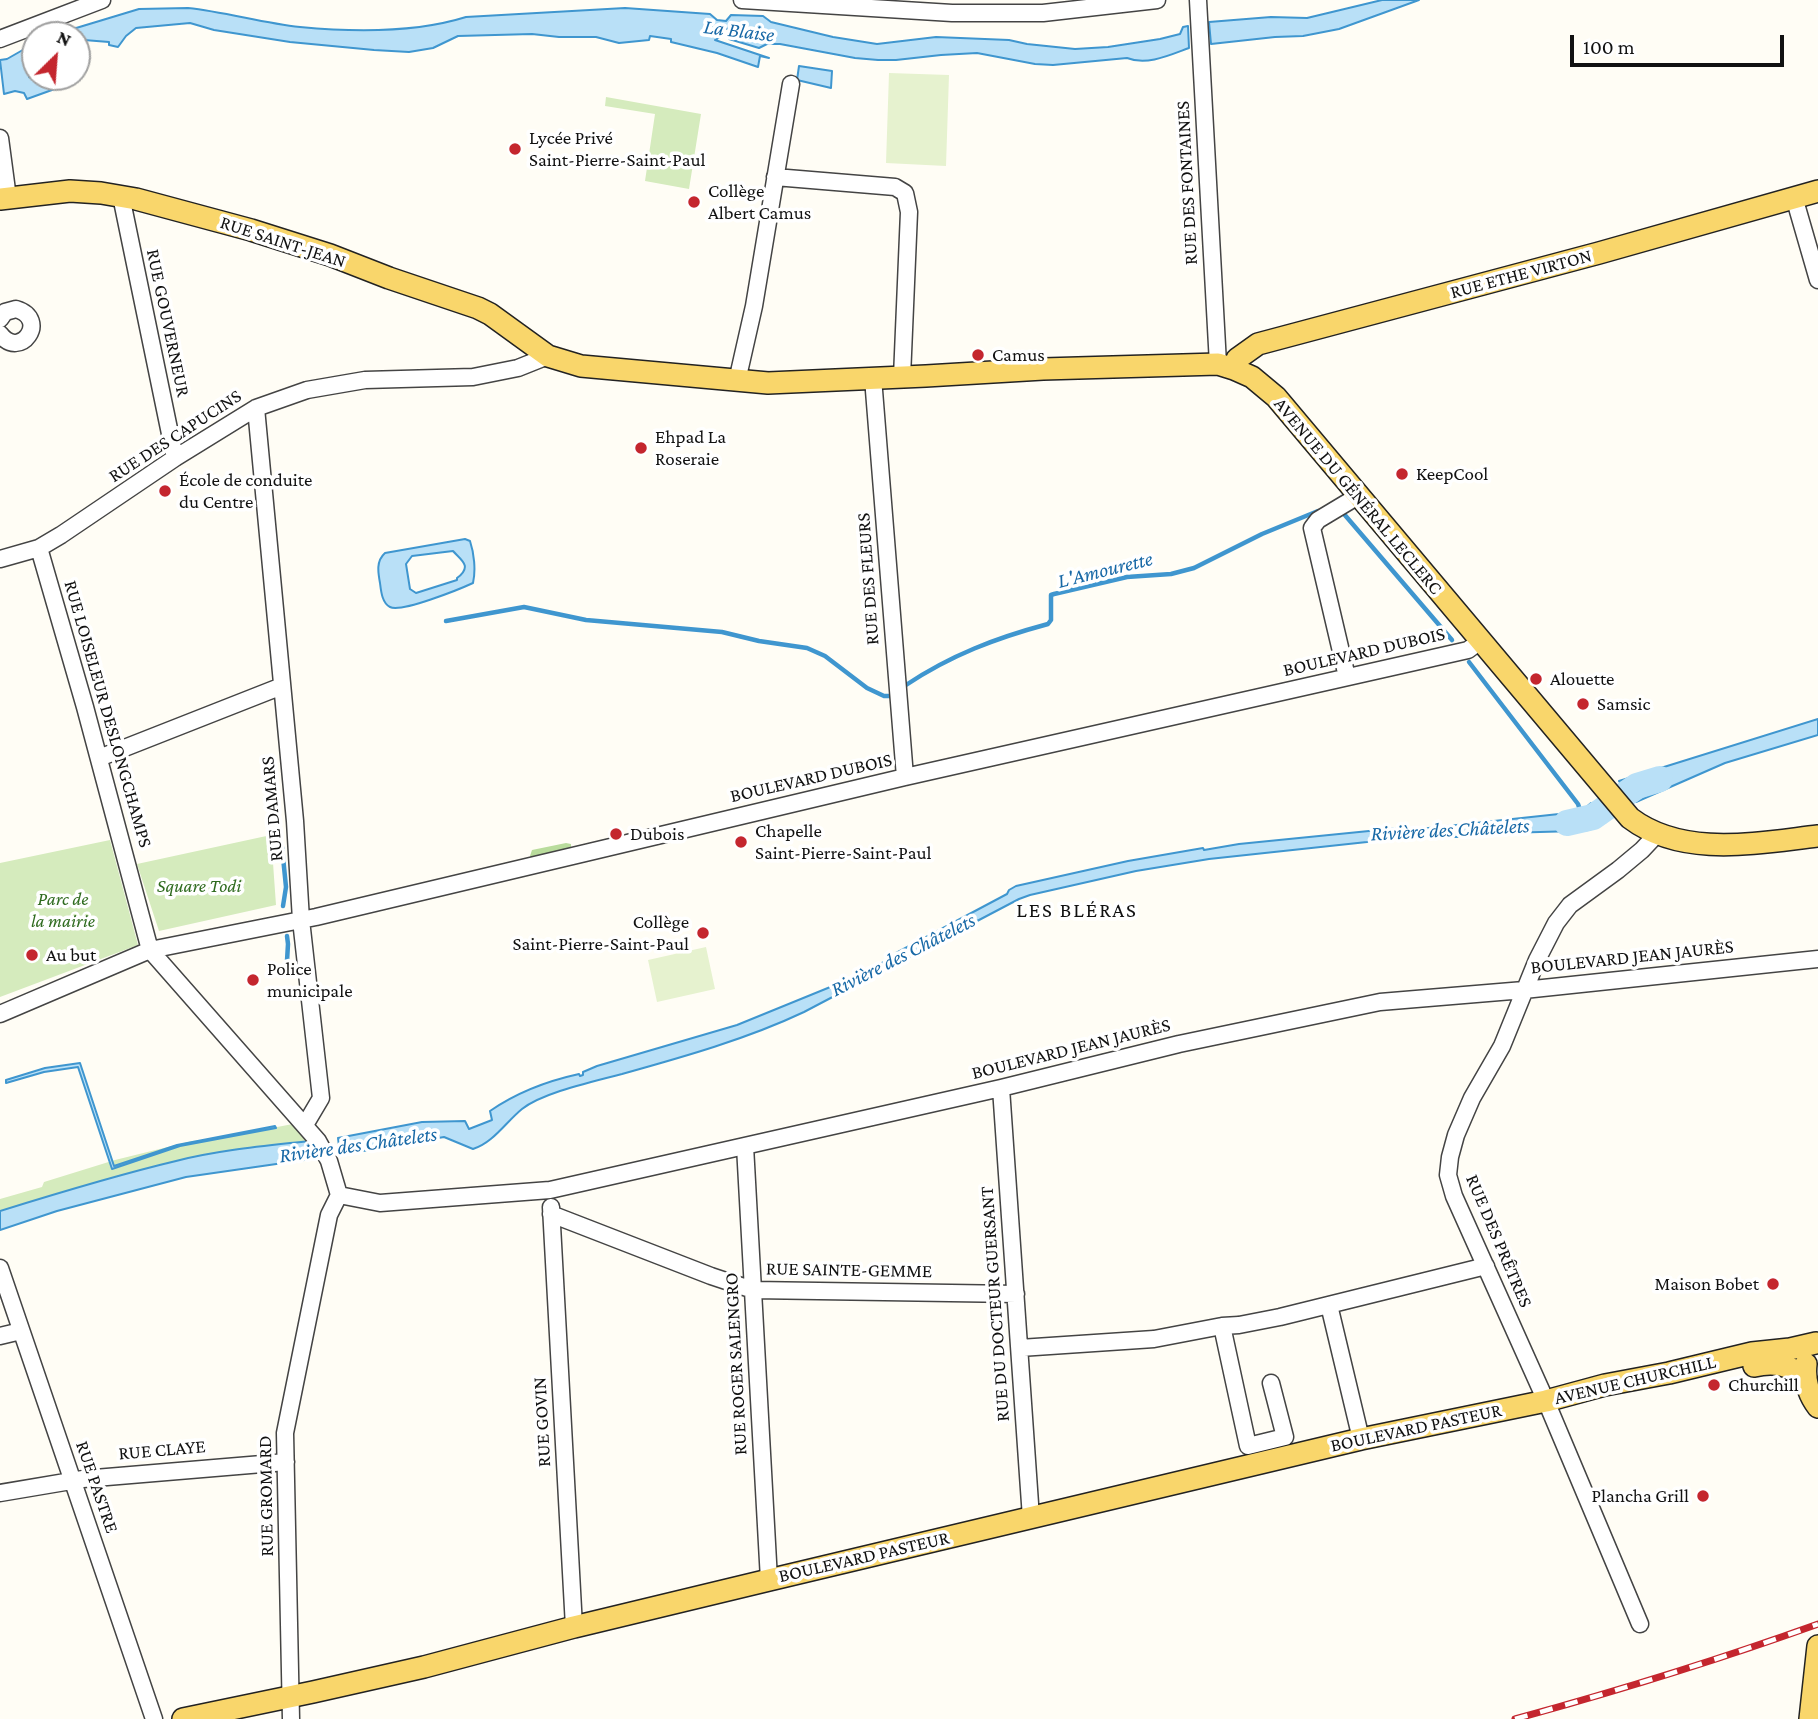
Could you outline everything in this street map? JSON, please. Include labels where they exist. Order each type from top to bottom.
[{"type":"main road","name":"RUE SAINT-JEAN","points":[[4,198],[70,191],[121,196],[251,230],[478,308],[548,356]]},
{"type":"main road","name":"RUE ETHE VIRTON","points":[[1226,366],[1258,344],[1818,191]]},
{"type":"main road","points":[[548,356],[581,366],[768,383],[1043,369],[1226,366]]},
{"type":"main road","name":"AVENUE DU GÉNÉRAL LECLERC","points":[[1226,366],[1252,377],[1276,397],[1599,784],[1623,812],[1639,825],[1669,839],[1714,844],[1818,836]]},
{"type":"main road","points":[[1817,1342],[1808,1359],[1806,1377],[1809,1393],[1818,1407]]},
{"type":"main road","name":"AVENUE CHURCHILL","points":[[1546,1401],[1605,1385],[1752,1353],[1790,1349],[1817,1342]]},
{"type":"main road","name":"AVENUE CHURCHILL","points":[[1546,1401],[1639,1392],[1765,1364],[1787,1366],[1806,1377]]},
{"type":"main road","name":"BOULEVARD PASTEUR","points":[[183,1719],[424,1667],[574,1627],[1362,1439],[1546,1401]]},
{"type":"main road","points":[[1810,1719],[1818,1646]]},
{"type":"street","points":[[0,38],[102,0]]},
{"type":"street","points":[[742,0],[952,13],[1043,13],[1157,0]]},
{"type":"street","name":"RUE DES FONTAINES","points":[[1198,4],[1226,366]]},
{"type":"street","points":[[737,381],[754,306],[791,84]]},
{"type":"street","points":[[0,138],[4,198]]},
{"type":"street","points":[[775,177],[895,187],[905,192],[909,212],[902,377]]},
{"type":"street","name":"RUE GOUVERNEUR","points":[[121,196],[175,458]]},
{"type":"street","points":[[1794,197],[1818,280]]},
{"type":"street","points":[[0,319],[5,312],[16,309],[26,314],[32,324],[29,335],[21,342],[10,342],[0,334]]},
{"type":"street","name":"RUE DES CAPUCINS","points":[[0,559],[39,548],[256,408],[307,390],[365,380],[473,377],[518,368],[548,356]]},
{"type":"street","name":"RUE DES FLEURS","points":[[873,378],[905,778]]},
{"type":"street","name":"RUE DAMARS","points":[[256,408],[295,821],[301,920],[321,1098],[305,1125]]},
{"type":"street","points":[[1347,677],[1312,528],[1318,520],[1358,496]]},
{"type":"street","name":"RUE LOISELEUR DESLONGCHAMPS","points":[[39,548],[150,950],[305,1125]]},
{"type":"street","name":"BOULEVARD DUBOIS","points":[[0,1014],[150,950],[301,920],[905,778],[1468,650],[1480,641]]},
{"type":"street","points":[[99,758],[282,686]]},
{"type":"street","name":"RUE DES PRÊTRES","points":[[1640,1624],[1546,1401],[1454,1196],[1449,1182],[1449,1166],[1456,1135],[1472,1098],[1502,1046],[1537,960],[1563,912],[1626,863],[1657,834]]},
{"type":"street","name":"BOULEVARD JEAN JAURÈS","points":[[339,1195],[380,1203],[550,1190],[1001,1088],[1179,1044],[1380,1002],[1524,990],[1818,959]]},
{"type":"street","name":"RUE DU DOCTEUR GUERSANT","points":[[1001,1088],[1031,1518]]},
{"type":"street","points":[[305,1125],[329,1161],[339,1195]]},
{"type":"street","name":"RUE ROGER SALENGRO","points":[[746,1146],[769,1580]]},
{"type":"street","points":[[550,1190],[551,1214]]},
{"type":"street","name":"RUE GROMARD","points":[[291,1719],[285,1433],[329,1215],[339,1195]]},
{"type":"street","name":"RUE SAINTE-GEMME","points":[[551,1214],[753,1290],[1016,1294]]},
{"type":"street","name":"RUE GOVIN","points":[[551,1214],[574,1627]]},
{"type":"street","points":[[1020,1348],[1154,1339],[1239,1325],[1486,1266]]},
{"type":"street","name":"RUE PASTRE","points":[[0,1268],[153,1719]]},
{"type":"street","points":[[1329,1305],[1362,1439]]},
{"type":"street","points":[[1222,1326],[1248,1446],[1285,1437],[1272,1383]]},
{"type":"street","points":[[0,1336],[22,1331]]},
{"type":"street","name":"RUE CLAYE","points":[[0,1493],[72,1480],[286,1462]]},
{"type":"green space","points":[[889,73],[949,75],[946,166],[886,163]]},
{"type":"green space","points":[[606,97],[701,114],[689,189],[645,181],[655,114],[605,106]]},
{"type":"green space","name":"Square Todi","points":[[271,835],[276,905],[159,931],[137,864]]},
{"type":"green space","name":"Parc de la mairie","points":[[110,840],[138,945],[0,997],[0,863]]},
{"type":"green space","points":[[571,844],[571,851],[531,858],[530,856],[532,850]]},
{"type":"green space","points":[[706,947],[715,989],[657,1002],[648,960]]},
{"type":"green space","points":[[298,1123],[318,1148],[223,1157],[0,1218],[0,1199],[42,1187],[44,1182],[115,1160],[192,1141]]},
{"type":"water","points":[[1382,0],[1419,0],[1339,29],[1303,36],[1211,44],[1209,22],[1271,17],[1307,18]]},
{"type":"water","name":"La Blaise","points":[[188,8],[286,25],[362,30],[405,29],[466,17],[625,8],[710,14],[717,20],[726,21],[731,15],[763,16],[771,22],[877,44],[936,37],[1009,40],[1075,49],[1160,39],[1180,34],[1183,27],[1188,26],[1189,48],[1142,61],[1127,58],[1053,65],[977,53],[878,60],[780,44],[767,44],[759,48],[729,39],[728,29],[724,28],[724,35],[715,40],[769,58],[760,56],[758,67],[717,53],[671,42],[671,39],[650,36],[649,40],[619,43],[596,37],[532,34],[458,36],[433,48],[409,52],[290,42],[214,30],[190,23],[136,28],[118,47],[109,45],[109,42],[91,41],[91,24],[139,9]]},
{"type":"water","points":[[21,51],[21,91],[49,91],[27,99],[24,93],[15,91],[4,94],[0,60]]},
{"type":"water","points":[[799,66],[832,71],[831,88],[797,80]]},
{"type":"water","points":[[465,539],[470,541],[473,551],[473,583],[418,604],[390,607],[382,596],[379,575],[379,563],[385,553]],"holes":[[[453,551],[465,567],[457,580],[416,593],[410,589],[406,564],[412,556]]]},
{"type":"water","points":[[1818,719],[1818,735],[1725,763],[1636,802],[1619,781]]},
{"type":"water","points":[[1591,803],[1606,822],[1589,830],[1472,837],[1397,837],[1209,859],[1136,871],[1030,895],[782,1022],[715,1047],[540,1098],[522,1109],[487,1142],[473,1149],[444,1137],[340,1155],[338,1138],[422,1122],[465,1121],[469,1129],[492,1120],[490,1111],[532,1088],[579,1074],[580,1076],[597,1066],[737,1025],[845,981],[892,958],[896,953],[1007,894],[1016,886],[1128,861],[1203,848],[1559,814],[1584,809]]},
{"type":"water","points":[[80,1063],[114,1166],[177,1145],[275,1126],[276,1128],[180,1146],[112,1169],[78,1067],[44,1072],[6,1083],[6,1080],[45,1068]]},
{"type":"water","points":[[309,1141],[318,1158],[186,1177],[57,1211],[0,1230],[0,1211],[88,1184],[209,1154]]},
{"type":"waterway","name":"L'Amourette","points":[[906,685],[974,648],[1048,624],[1051,620],[1051,595],[1127,577],[1171,574],[1194,568],[1262,534],[1318,511]]},
{"type":"waterway","name":"L'Amourette","points":[[1344,514],[1452,640]]},
{"type":"waterway","name":"L'Amourette","points":[[446,621],[524,607],[586,620],[722,632],[807,648],[825,656],[867,688],[884,696],[891,696]]},
{"type":"waterway","name":"L'Amourette","points":[[1469,662],[1578,804],[1581,813]]},
{"type":"waterway","name":"Rivière des Châtelets","points":[[1567,823],[1593,817],[1637,786],[1660,779]]},
{"type":"waterway","name":"L'Amourette","points":[[282,847],[286,887],[283,906]]},
{"type":"waterway","name":"L'Amourette","points":[[287,936],[287,961]]},
{"type":"railway","points":[[1515,1719],[1667,1674],[1818,1624]]},
{"type":"place","name":"Lycée Privé Saint-Pierre-Saint-Paul","points":[[515,149]]},
{"type":"place","name":"Collège Albert Camus","points":[[694,202]]},
{"type":"place","name":"Camus","points":[[978,355]]},
{"type":"place","name":"Ehpad La Roseraie","points":[[641,448]]},
{"type":"place","name":"KeepCool","points":[[1402,474]]},
{"type":"place","name":"École de conduite du Centre","points":[[165,491]]},
{"type":"place","name":"Alouette","points":[[1536,679]]},
{"type":"place","name":"Samsic","points":[[1583,704]]},
{"type":"place","name":"Dubois","points":[[616,834]]},
{"type":"place","name":"Chapelle Saint-Pierre-Saint-Paul","points":[[741,842]]},
{"type":"place","name":"Collège Saint-Pierre-Saint-Paul","points":[[703,933]]},
{"type":"place","name":"Au but","points":[[32,955]]},
{"type":"place","name":"Police municipale","points":[[253,980]]},
{"type":"place","name":"Maison Bobet","points":[[1773,1284]]},
{"type":"place","name":"Churchill","points":[[1714,1385]]},
{"type":"place","name":"Plancha Grill","points":[[1703,1496]]},
{"type":"district","name":"LES BLÉRAS","points":[[1077,911]]}]
